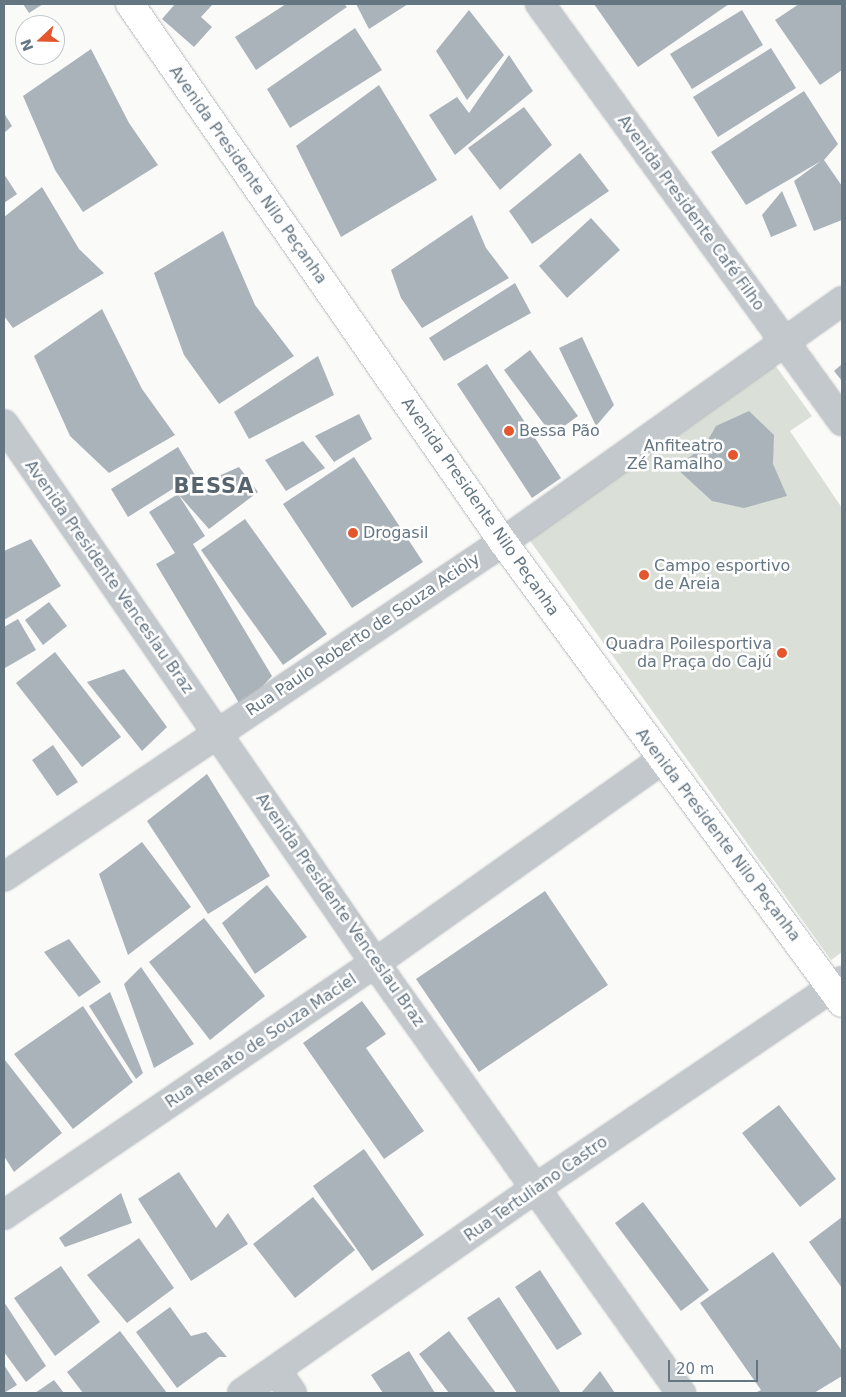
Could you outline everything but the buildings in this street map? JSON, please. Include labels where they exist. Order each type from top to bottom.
[{"type":"main road","name":"Avenida Presidente Nilo Peçanha","points":[[130,4],[503,542],[662,760],[839,990]]},
{"type":"street","name":"Avenida Presidente Café Filho","points":[[540,4],[842,421]]},
{"type":"street","name":"Rua Paulo Roberto de Souza Acioly","points":[[4,878],[503,542],[842,302]]},
{"type":"street","name":"Avenida Presidente Venceslau Braz","points":[[4,424],[375,963],[681,1393]]},
{"type":"street","name":"Rua Renato de Souza Maciel","points":[[4,1215],[375,963],[662,760]]},
{"type":"street","name":"Rua Tertuliano Castro","points":[[242,1393],[536,1188],[839,990]]},
{"type":"street","points":[[276,1370],[292,1393]]},
{"type":"shaded area","points":[[775,365],[812,416],[790,431],[842,508],[842,952],[831,960],[526,535]]},
{"type":"place","name":"Bessa Pão","points":[[509,431]]},
{"type":"place","name":"Anfiteatro Zé Ramalho","points":[[733,455]]},
{"type":"place","name":"Drogasil","points":[[353,533]]},
{"type":"place","name":"Campo esportivo de Areia","points":[[644,575]]},
{"type":"place","name":"Quadra Poilesportiva da Praça do Cajú","points":[[782,653]]},
{"type":"district","name":"BESSA","points":[[214,486]]}]
